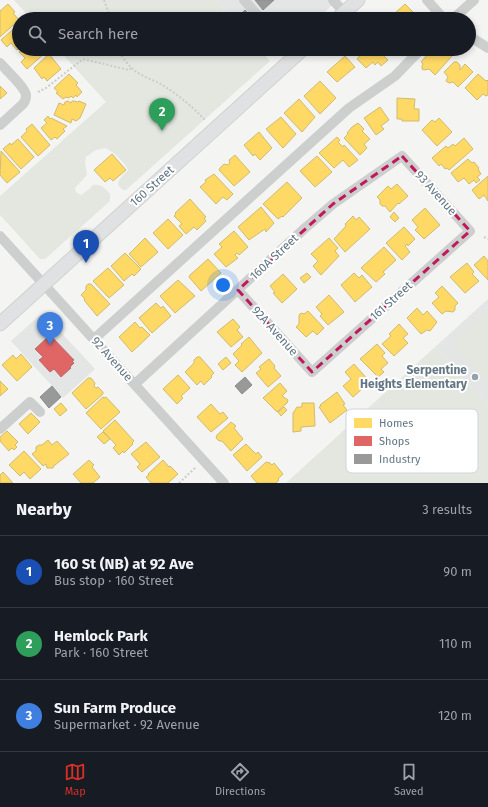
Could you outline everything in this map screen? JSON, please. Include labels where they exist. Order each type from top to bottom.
[{"type":"main road","points":[[344,12],[358,0]]},
{"type":"main road","name":"160 Street","points":[[0,324],[291,56]]},
{"type":"street","points":[[244,0],[254,12]]},
{"type":"street","points":[[333,0],[338,12]]},
{"type":"street","points":[[427,0],[438,12]]},
{"type":"street","points":[[461,12],[474,0]]},
{"type":"street","points":[[476,40],[488,48]]},
{"type":"street","points":[[94,339],[349,108],[395,76],[414,56]]},
{"type":"street","points":[[0,63],[26,94],[23,104],[0,125]]},
{"type":"street","name":"93 Avenue","points":[[402,156],[470,230]]},
{"type":"street","name":"160A Street","points":[[135,384],[333,204],[402,156]]},
{"type":"street","name":"161 Street","points":[[312,372],[470,230]]},
{"type":"street","name":"92 Avenue","points":[[0,236],[224,483]]},
{"type":"street","name":"92A Avenue","points":[[238,290],[312,372]]},
{"type":"street","points":[[0,429],[30,402],[40,412]]},
{"type":"path","points":[[104,0],[108,12]]},
{"type":"path","points":[[122,56],[131,68],[139,74],[172,91],[205,120]]},
{"type":"path","points":[[38,92],[46,88],[83,59],[129,70],[131,68]]},
{"type":"path","points":[[484,237],[488,239]]},
{"type":"path","points":[[179,483],[195,468]]},
{"type":"highlighted area","points":[[402,156],[470,231],[312,372],[238,290],[333,204]]},
{"type":"shaded area","points":[[14,0],[216,0],[227,12],[25,12]]},
{"type":"shaded area","points":[[216,0],[338,0],[325,12],[227,12]]},
{"type":"shaded area","points":[[64,56],[266,56],[270,61],[126,190],[123,190],[118,185],[119,180],[128,170],[116,155],[106,148],[96,150],[86,157],[85,163],[87,175],[75,188],[76,192],[81,195],[93,185],[98,185],[105,188],[110,194],[110,201],[45,259],[40,259],[0,215],[0,196],[106,102]]},
{"type":"shaded area","name":"Serpentine Heights Elementary","points":[[488,299],[488,406],[435,347]]},
{"type":"shaded area","points":[[488,311],[488,382],[453,343]]},
{"type":"shaded area","points":[[40,315],[45,315],[95,369],[63,398],[11,341]]},
{"type":"shaded area","points":[[435,347],[488,406],[488,483],[286,483],[346,428],[346,473],[478,473],[478,409],[367,409]]},
{"type":"building: Homes","points":[[8,4],[15,12],[12,12],[12,26],[0,37],[0,11]]},
{"type":"building: Homes","points":[[405,4],[413,12],[396,12]]},
{"type":"building: Homes","points":[[12,30],[12,44],[11,43],[7,47],[1,40]]},
{"type":"building: Homes","points":[[23,56],[41,56],[27,69],[21,62],[25,58]]},
{"type":"building: Homes","points":[[47,56],[51,56],[61,69],[47,81],[44,77],[42,79],[34,68]]},
{"type":"building: Homes","points":[[345,56],[355,67],[337,82],[327,72]]},
{"type":"building: Homes","points":[[360,56],[384,56],[388,60],[381,66],[378,62],[375,65],[373,62],[366,68],[357,59]]},
{"type":"building: Homes","points":[[426,56],[452,56],[435,75],[429,69],[422,69],[423,64],[421,62]]},
{"type":"building: Homes","points":[[454,62],[457,62],[460,65],[460,70],[465,64],[473,72],[458,87],[453,82],[449,83],[446,81],[448,77],[444,72]]},
{"type":"building: Homes","points":[[69,74],[78,83],[76,85],[82,92],[77,97],[76,95],[73,98],[71,96],[63,99],[56,93],[58,92],[54,88]]},
{"type":"building: Homes","points":[[478,74],[488,81],[488,95],[486,96],[483,94],[477,100],[465,88]]},
{"type":"building: Homes","points":[[320,81],[336,98],[320,114],[304,96]]},
{"type":"building: Homes","points":[[0,86],[7,93],[0,99]]},
{"type":"building: Homes","points":[[397,98],[415,99],[414,109],[419,109],[419,121],[402,121],[402,119],[397,119]]},
{"type":"building: Homes","points":[[299,99],[315,117],[302,132],[284,113]]},
{"type":"building: Homes","points":[[68,101],[71,103],[72,101],[79,101],[86,104],[80,118],[76,121],[72,119],[71,123],[54,115],[59,103],[64,105],[65,102]]},
{"type":"building: Homes","points":[[380,107],[389,120],[381,126],[384,129],[376,135],[364,118]]},
{"type":"building: Homes","points":[[48,116],[50,119],[51,118],[67,126],[63,129],[65,131],[57,139],[55,137],[51,140],[41,128],[47,123],[44,120]]},
{"type":"building: Homes","points":[[281,117],[296,134],[283,148],[266,129]]},
{"type":"building: Homes","points":[[439,118],[452,132],[437,146],[422,130],[432,120],[435,122]]},
{"type":"building: Homes","points":[[358,123],[364,129],[362,131],[370,139],[364,144],[367,148],[360,155],[344,138],[352,127]]},
{"type":"building: Homes","points":[[32,124],[50,145],[38,156],[21,137],[27,131],[26,129]]},
{"type":"building: Homes","points":[[259,132],[272,148],[260,160],[255,154],[253,156],[244,145]]},
{"type":"building: Homes","points":[[337,137],[340,140],[338,142],[343,147],[344,145],[358,160],[349,167],[343,160],[334,168],[319,153]]},
{"type":"building: Homes","points":[[464,138],[473,149],[449,170],[447,168],[445,169],[441,164],[439,166],[432,158],[446,146],[448,148],[453,144],[455,146]]},
{"type":"building: Homes","points":[[18,139],[34,157],[21,169],[3,149]]},
{"type":"building: Homes","points":[[1,151],[20,172],[7,183],[0,175]]},
{"type":"building: Homes","points":[[112,154],[126,170],[113,181],[110,178],[105,182],[94,170]]},
{"type":"building: Homes","points":[[235,155],[250,172],[234,186],[219,170],[224,164],[227,165],[230,163],[229,160]]},
{"type":"building: Homes","points":[[317,156],[332,172],[315,187],[300,171]]},
{"type":"building: Homes","points":[[468,159],[472,163],[474,162],[479,168],[478,169],[481,174],[477,177],[480,180],[476,183],[474,180],[469,184],[464,178],[458,182],[451,173]]},
{"type":"building: Homes","points":[[214,174],[233,194],[227,200],[223,197],[216,204],[200,187],[206,182],[205,180]]},
{"type":"building: Homes","points":[[488,176],[488,201],[484,195],[479,199],[472,190]]},
{"type":"building: Homes","points":[[287,182],[302,198],[283,217],[282,216],[278,219],[263,204]]},
{"type":"building: Homes","points":[[397,184],[408,196],[399,204],[398,203],[390,212],[385,206],[380,204],[380,200],[377,197],[388,186],[391,189]]},
{"type":"building: Homes","points":[[190,199],[206,217],[204,218],[206,221],[197,230],[194,227],[186,234],[179,226],[182,224],[174,216],[176,214],[175,213]]},
{"type":"building: Homes","points":[[261,207],[274,223],[266,232],[265,229],[249,240],[238,227]]},
{"type":"building: Homes","points":[[425,208],[440,225],[424,239],[415,230],[418,227],[412,220]]},
{"type":"building: Homes","points":[[394,212],[399,218],[395,222],[390,217]]},
{"type":"building: Homes","points":[[353,216],[356,220],[359,217],[370,229],[345,252],[334,239]]},
{"type":"building: Homes","points":[[168,219],[183,235],[168,249],[153,233]]},
{"type":"building: Homes","points":[[404,227],[415,239],[408,246],[407,244],[405,246],[410,252],[402,260],[386,243]]},
{"type":"building: Homes","points":[[234,231],[248,247],[239,255],[237,253],[235,255],[238,258],[226,267],[214,254],[222,247],[219,244]]},
{"type":"building: Homes","points":[[145,238],[158,252],[141,267],[129,254]]},
{"type":"building: Homes","points":[[329,238],[338,248],[335,251],[339,256],[321,275],[313,266],[318,261],[311,254]]},
{"type":"building: Homes","points":[[384,247],[396,260],[383,272],[385,274],[376,282],[361,268]]},
{"type":"building: Homes","points":[[125,253],[141,269],[134,276],[132,274],[124,281],[111,266]]},
{"type":"building: Homes","points":[[484,256],[488,261],[488,280],[474,265]]},
{"type":"building: Homes","points":[[208,259],[221,273],[201,291],[189,277]]},
{"type":"building: Homes","points":[[467,263],[474,272],[472,274],[479,281],[465,293],[450,277]]},
{"type":"building: Homes","points":[[108,268],[124,285],[109,298],[93,281]]},
{"type":"building: Homes","points":[[307,273],[311,277],[304,283],[300,278]]},
{"type":"building: Homes","points":[[354,273],[359,278],[362,275],[372,287],[355,302],[341,285]]},
{"type":"building: Homes","points":[[283,274],[297,289],[282,303],[273,293],[275,292],[270,286]]},
{"type":"building: Homes","points":[[178,280],[195,296],[175,313],[160,296]]},
{"type":"building: Homes","points":[[91,284],[110,304],[97,316],[81,295],[86,290],[86,286]]},
{"type":"building: Homes","points":[[442,286],[458,303],[453,312],[446,311],[442,314],[432,303],[439,297],[435,293]]},
{"type":"building: Homes","points":[[329,295],[344,312],[328,325],[320,316],[322,314],[316,307]]},
{"type":"building: Homes","points":[[156,303],[161,308],[163,306],[171,316],[152,333],[139,318]]},
{"type":"building: Homes","points":[[417,308],[423,315],[427,311],[437,322],[430,331],[427,330],[421,334],[407,318]]},
{"type":"building: Homes","points":[[308,311],[324,328],[317,335],[313,331],[306,337],[296,327],[299,324],[299,315]]},
{"type":"building: Homes","points":[[233,319],[240,327],[237,330],[243,337],[231,347],[217,332]]},
{"type":"building: Homes","points":[[135,322],[140,328],[142,327],[150,335],[132,352],[119,337]]},
{"type":"building: Homes","points":[[399,324],[408,334],[403,338],[408,343],[394,356],[382,344],[391,336],[389,334]]},
{"type":"building: Homes","points":[[249,337],[262,353],[242,372],[235,365],[239,361],[233,354]]},
{"type":"building: Homes","points":[[377,344],[385,353],[382,356],[388,363],[381,369],[384,372],[378,377],[360,359]]},
{"type":"building: Homes","points":[[21,354],[32,367],[17,381],[2,365],[13,355],[16,359]]},
{"type":"building: Homes","points":[[197,357],[200,357],[214,373],[204,385],[201,381],[197,385],[185,372],[194,363],[194,360]]},
{"type":"building: Homes","points":[[226,357],[231,363],[223,370],[218,364]]},
{"type":"building: Homes","points":[[269,359],[281,376],[268,387],[256,373],[261,369],[259,367]]},
{"type":"building: Homes","points":[[354,364],[370,382],[353,397],[343,386],[351,379],[345,372]]},
{"type":"building: Homes","points":[[178,375],[190,388],[181,396],[183,398],[177,404],[163,389]]},
{"type":"building: Homes","points":[[88,378],[91,378],[95,383],[94,386],[96,388],[98,387],[103,394],[86,409],[72,393]]},
{"type":"building: Homes","points":[[0,381],[8,389],[0,396]]},
{"type":"building: Homes","points":[[280,383],[287,391],[282,396],[288,400],[287,403],[277,412],[263,398]]},
{"type":"building: Homes","points":[[337,392],[345,404],[343,405],[346,411],[330,423],[319,407],[321,406],[320,405]]},
{"type":"building: Homes","points":[[103,397],[106,397],[120,412],[101,429],[86,413]]},
{"type":"building: Homes","points":[[61,403],[67,410],[60,416],[54,409]]},
{"type":"building: Homes","points":[[302,403],[314,403],[315,426],[301,427],[301,431],[293,432],[293,413],[297,407],[302,407]]},
{"type":"building: Homes","points":[[211,404],[220,414],[223,412],[228,418],[211,432],[197,417]]},
{"type":"building: Homes","points":[[284,407],[287,410],[281,416],[278,412]]},
{"type":"building: Homes","points":[[31,413],[40,422],[28,434],[19,424]]},
{"type":"building: Homes","points":[[115,420],[134,441],[124,453],[123,451],[119,455],[113,448],[116,445],[103,431]]},
{"type":"building: Homes","points":[[231,422],[236,426],[234,428],[243,439],[231,451],[222,441],[219,441],[216,438],[217,435]]},
{"type":"building: Homes","points":[[7,431],[18,442],[15,445],[17,447],[14,450],[12,448],[9,451],[0,441],[0,437]]},
{"type":"building: Homes","points":[[103,432],[110,439],[104,444],[97,437]]},
{"type":"building: Homes","points":[[48,440],[52,445],[57,441],[69,454],[54,465],[53,468],[47,468],[46,464],[43,466],[32,454],[36,451],[36,447],[42,445]]},
{"type":"building: Homes","points":[[146,442],[160,457],[142,472],[137,467],[140,464],[131,454]]},
{"type":"building: Homes","points":[[246,444],[256,454],[258,452],[262,457],[247,471],[233,455]]},
{"type":"building: Homes","points":[[24,451],[41,469],[30,479],[24,472],[20,476],[9,465]]},
{"type":"building: Homes","points":[[89,460],[94,465],[92,467],[100,477],[93,483],[81,483],[73,474]]},
{"type":"building: Homes","points":[[163,460],[178,474],[168,483],[151,483],[146,477]]},
{"type":"building: Homes","points":[[266,462],[272,465],[274,463],[283,474],[276,483],[257,483],[251,476]]},
{"type":"building: Homes","points":[[3,472],[13,483],[0,483],[0,475]]},
{"type":"building: Shops","points":[[50,335],[74,360],[72,361],[74,363],[70,367],[71,368],[61,377],[54,369],[50,372],[39,360],[43,357],[35,349]]},
{"type":"building: Industry","points":[[255,0],[274,0],[263,10]]},
{"type":"building: Industry","points":[[245,377],[252,385],[242,394],[235,386]]},
{"type":"building: Industry","points":[[52,386],[61,397],[49,408],[40,397]]},
{"type":"place","name":"Hemlock Park","points":[[162,131]]},
{"type":"place","name":"160 St (NB) at 92 Ave","points":[[86,263]]},
{"type":"place","name":"Sun Farm Produce","points":[[50,345]]},
{"type":"place","name":"Serpentine Heights Elementary","points":[[475,377]]}]
